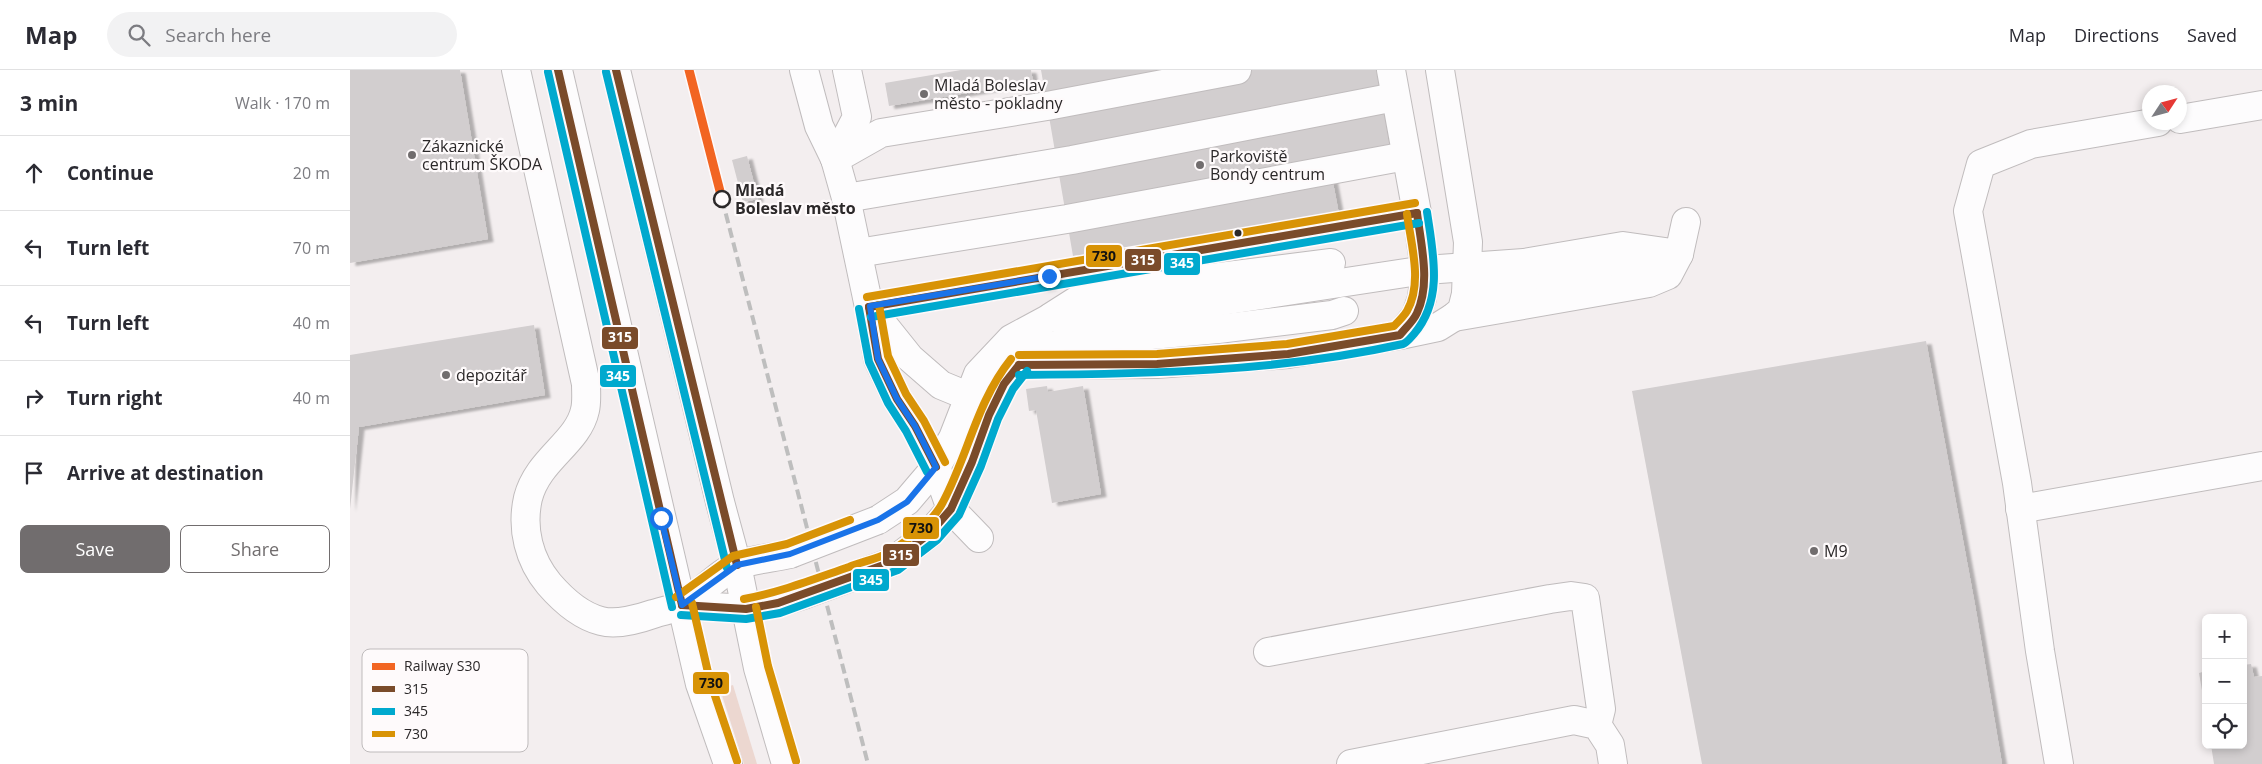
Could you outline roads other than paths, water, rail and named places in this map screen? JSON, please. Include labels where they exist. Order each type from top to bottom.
[{"type":"street","points":[[516,70],[586,384],[585,410],[576,432],[546,463],[536,479],[528,498],[527,538],[532,556],[539,570],[568,604],[600,621],[623,621],[644,617],[682,605],[737,565],[790,554],[878,520],[907,502],[936,467],[953,438],[982,402],[1004,384],[1019,364],[1033,355],[1062,342],[1218,329],[1344,311]]},
{"type":"street","points":[[558,70],[700,684],[728,764]]},
{"type":"street","points":[[616,70],[720,502],[737,565],[758,668],[786,764]]},
{"type":"street","points":[[804,70],[818,126],[835,160],[846,198],[870,306],[878,359],[897,399],[915,426],[936,467],[951,508],[979,538]]},
{"type":"street","points":[[835,160],[881,133],[1047,106],[1237,70]]},
{"type":"street","points":[[1391,70],[1417,213],[1425,270],[1422,298],[1416,315],[1400,335]]},
{"type":"street","points":[[1440,70],[1468,254],[1460,305]]},
{"type":"street","points":[[835,160],[857,117],[852,71]]},
{"type":"street","points":[[846,198],[1072,160],[1395,97]]},
{"type":"street","points":[[2187,118],[2262,105]]},
{"type":"street","points":[[2059,764],[2040,651],[2020,509],[1968,211],[1981,164],[2031,144],[2142,125]]},
{"type":"street","points":[[858,253],[1067,219],[1406,156]]},
{"type":"street","points":[[870,306],[1417,213]]},
{"type":"street","points":[[1019,364],[1157,364],[1288,354],[1400,335],[1438,326],[1460,305],[1650,283],[1668,275],[1679,254],[1686,222]]},
{"type":"street","points":[[1050,318],[1169,309],[1425,270],[1468,254],[1524,263],[1622,246],[1679,254]]},
{"type":"street","points":[[682,605],[746,609],[778,604],[892,562],[930,533],[951,508],[982,402],[978,374],[1011,339],[1050,318],[1084,296],[1100,292],[1331,263]]},
{"type":"street","points":[[870,306],[910,358],[941,385],[982,402]]},
{"type":"street","points":[[2020,509],[2262,466]]},
{"type":"street","points":[[1268,652],[1550,599],[1571,596],[1585,598],[1601,709],[1597,726]]},
{"type":"street","points":[[1351,764],[1574,720],[1597,726],[1610,746],[1613,764]]},
{"type":"railway","points":[[722,199],[868,764]]},
{"type":"rail line","name":"S30","points":[[689,70],[722,199]]},
{"type":"place","name":"Mladá Boleslav město - pokladny","points":[[924,94]]},
{"type":"place","name":"Zákaznické centrum ŠKODA","points":[[412,155]]},
{"type":"place","name":"Parkoviště Bondy centrum","points":[[1200,165]]},
{"type":"place","name":"Mladá Boleslav město","points":[[722,199]]},
{"type":"place","name":"depozitář","points":[[446,375]]},
{"type":"place","name":"M9","points":[[1814,551]]}]
